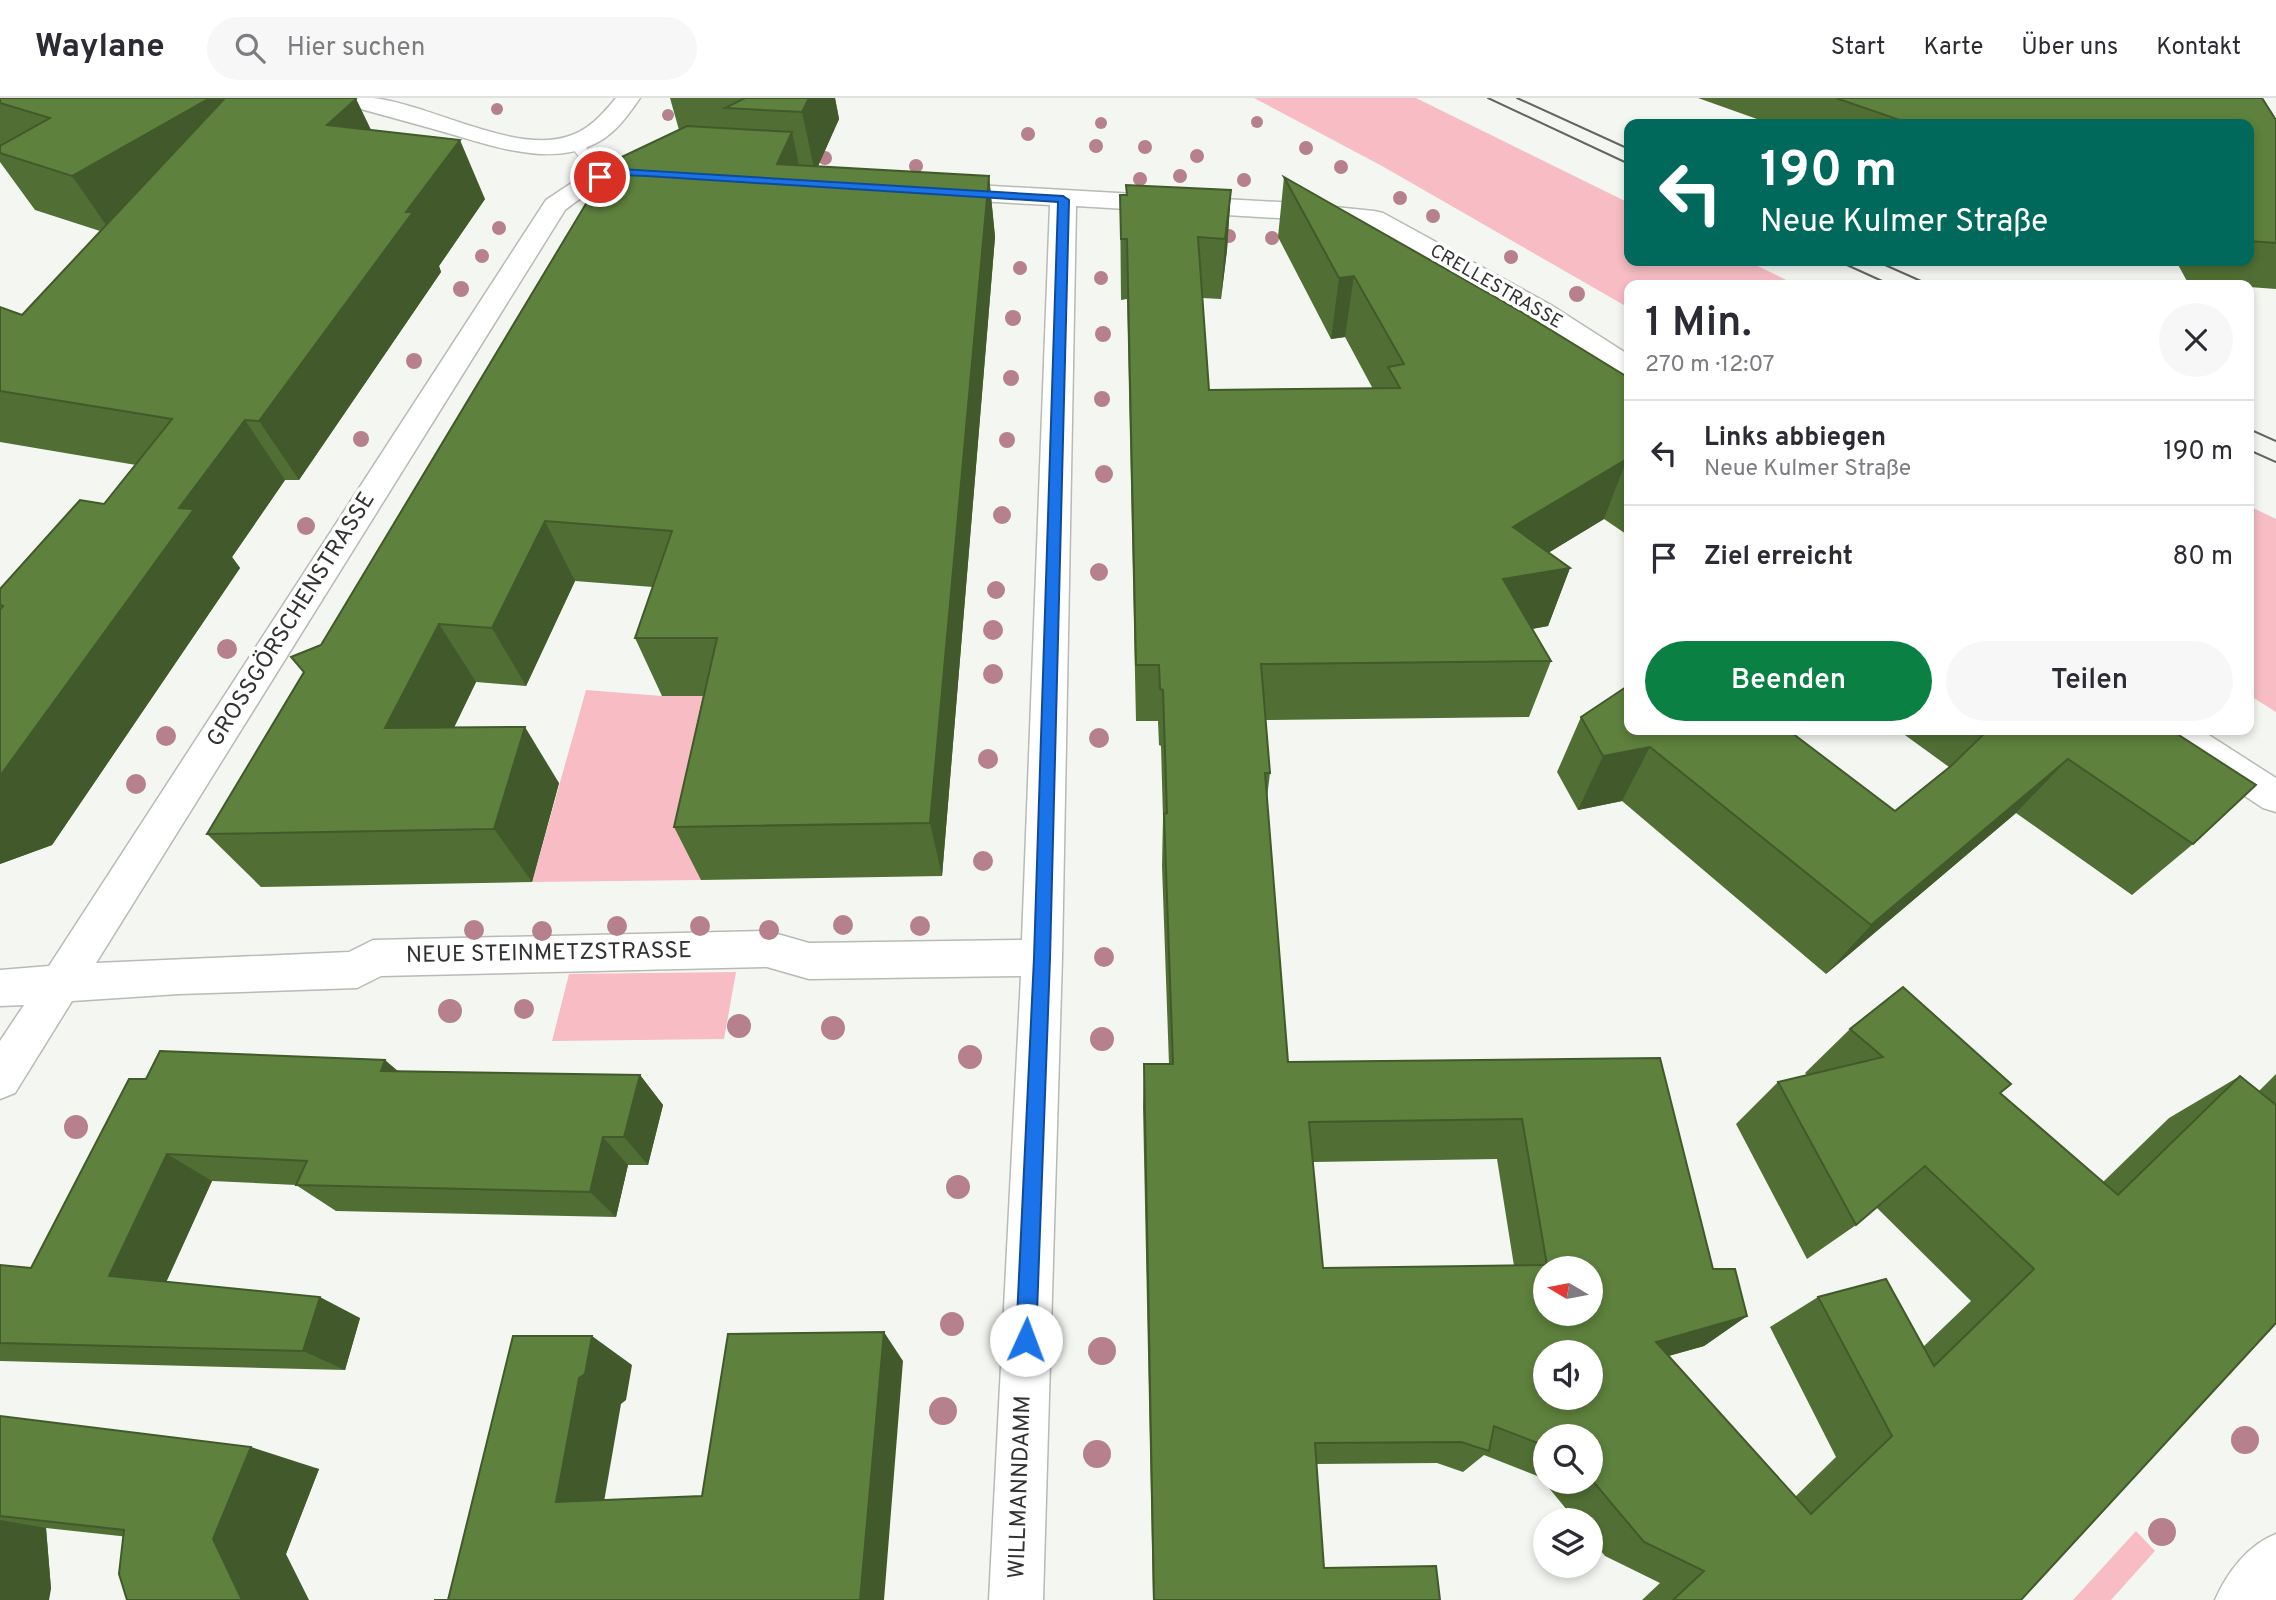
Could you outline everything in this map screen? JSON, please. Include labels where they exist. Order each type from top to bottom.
[{"type":"street","points":[[347,98],[538,149],[576,143],[592,136],[610,123],[628,98]]},
{"type":"street","name":"GROSSGÖRSCHENSTRASSE","points":[[0,1079],[555,205],[571,191],[600,177],[620,172],[675,175]]},
{"type":"street","name":"CRELLESTRASSE","points":[[911,190],[1281,210],[1374,219],[1541,312],[1624,365]]},
{"type":"street","name":"WILLMANNDAMM","points":[[1016,1600],[1042,958],[1063,200]]},
{"type":"street","points":[[2181,735],[2276,797]]},
{"type":"street","name":"NEUE STEINMETZSTRASSE","points":[[0,988],[179,976],[358,970],[373,958],[768,949],[809,961],[1042,958]]},
{"type":"street","points":[[2242,1600],[2276,1560]]},
{"type":"lane","points":[[576,143],[600,177]]},
{"type":"shaded area","points":[[1254,98],[1416,98],[1624,201],[1624,266],[1757,266],[1787,280],[1624,280],[1624,305],[1382,166]]},
{"type":"shaded area","points":[[2254,508],[2276,519],[2276,712],[2254,698]]},
{"type":"shaded area","points":[[586,690],[662,696],[738,696],[701,880],[532,882]]},
{"type":"shaded area","points":[[736,972],[724,1039],[552,1041],[569,974]]},
{"type":"shaded area","points":[[2136,1531],[2155,1551],[2111,1600],[2073,1600]]},
{"type":"building","points":[[0,98],[210,98],[72,176],[0,153],[0,146],[50,118],[0,103]]},
{"type":"building","points":[[225,98],[354,98],[356,99],[327,125],[460,140],[406,212],[413,212],[259,421],[245,420],[179,508],[194,509],[0,776],[0,610],[3,606],[0,605],[0,589],[80,500],[104,504],[172,419],[0,391],[0,307],[22,315]]},
{"type":"building","points":[[745,98],[809,98],[802,112],[725,108]]},
{"type":"building","points":[[1836,98],[2262,98],[2276,120],[2276,243],[2254,241],[2254,119],[1897,119]]},
{"type":"building","points":[[687,126],[792,132],[777,164],[989,176],[930,823],[674,827],[717,638],[635,638],[672,531],[545,521],[492,628],[439,624],[385,728],[525,727],[494,829],[207,834],[304,672],[291,657],[321,645],[611,162]]},
{"type":"building","points":[[1284,177],[1518,310],[1624,375],[1624,461],[1513,527],[1570,568],[1503,579],[1551,661],[1261,664],[1270,773],[1265,773],[1288,1062],[1660,1058],[1713,1269],[1735,1269],[1747,1316],[1656,1342],[1811,1514],[1892,1436],[1818,1297],[1886,1279],[1934,1366],[2034,1269],[1925,1166],[1856,1225],[1778,1082],[1883,1057],[1850,1029],[1903,987],[2011,1084],[2000,1093],[2118,1195],[2240,1076],[2276,1105],[2276,1323],[2021,1600],[1673,1600],[1704,1571],[1644,1542],[1603,1493],[1603,1424],[1533,1424],[1533,1441],[1494,1426],[1489,1451],[1461,1442],[1315,1443],[1324,1568],[1436,1566],[1440,1600],[1154,1600],[1144,1064],[1173,1064],[1164,814],[1167,813],[1163,690],[1160,689],[1159,665],[1136,665],[1127,239],[1121,239],[1120,195],[1127,195],[1126,185],[1231,190],[1225,239],[1198,237],[1209,390],[1400,388],[1388,367],[1404,364],[1354,276],[1339,278]],"holes":[[[1522,1119],[1545,1256],[1603,1256],[1603,1326],[1533,1326],[1533,1265],[1323,1268],[1309,1122]]]},
{"type":"building","points":[[1624,688],[1624,735],[1795,735],[1895,811],[1951,766],[1983,735],[2179,735],[2256,785],[2193,844],[2068,759],[1871,925],[1650,747],[1603,756],[1581,717]]},
{"type":"building","points":[[160,1051],[385,1060],[381,1071],[640,1075],[624,1137],[603,1137],[590,1192],[296,1185],[307,1161],[167,1154],[109,1276],[320,1297],[303,1351],[0,1343],[0,1265],[31,1268],[129,1079],[146,1079]]},
{"type":"building","points":[[884,1332],[860,1600],[448,1600],[513,1336],[592,1336],[585,1374],[579,1378],[556,1502],[702,1496],[728,1334]]},
{"type":"building","points":[[0,1416],[251,1447],[213,1539],[242,1600],[127,1600],[119,1574],[124,1530],[0,1516]]},
{"type":"tram line","points":[[1488,98],[1624,162]]},
{"type":"tram line","points":[[1517,98],[1624,147]]},
{"type":"tram line","points":[[1849,266],[1880,280]]},
{"type":"tram line","points":[[1887,266],[1919,280]]},
{"type":"tram line","points":[[2254,431],[2276,441]]},
{"type":"tram line","points":[[2254,452],[2276,462]]},
{"type":"route","points":[[600,177],[620,172],[647,173],[1063,200],[1042,958],[1026,1340]]}]
